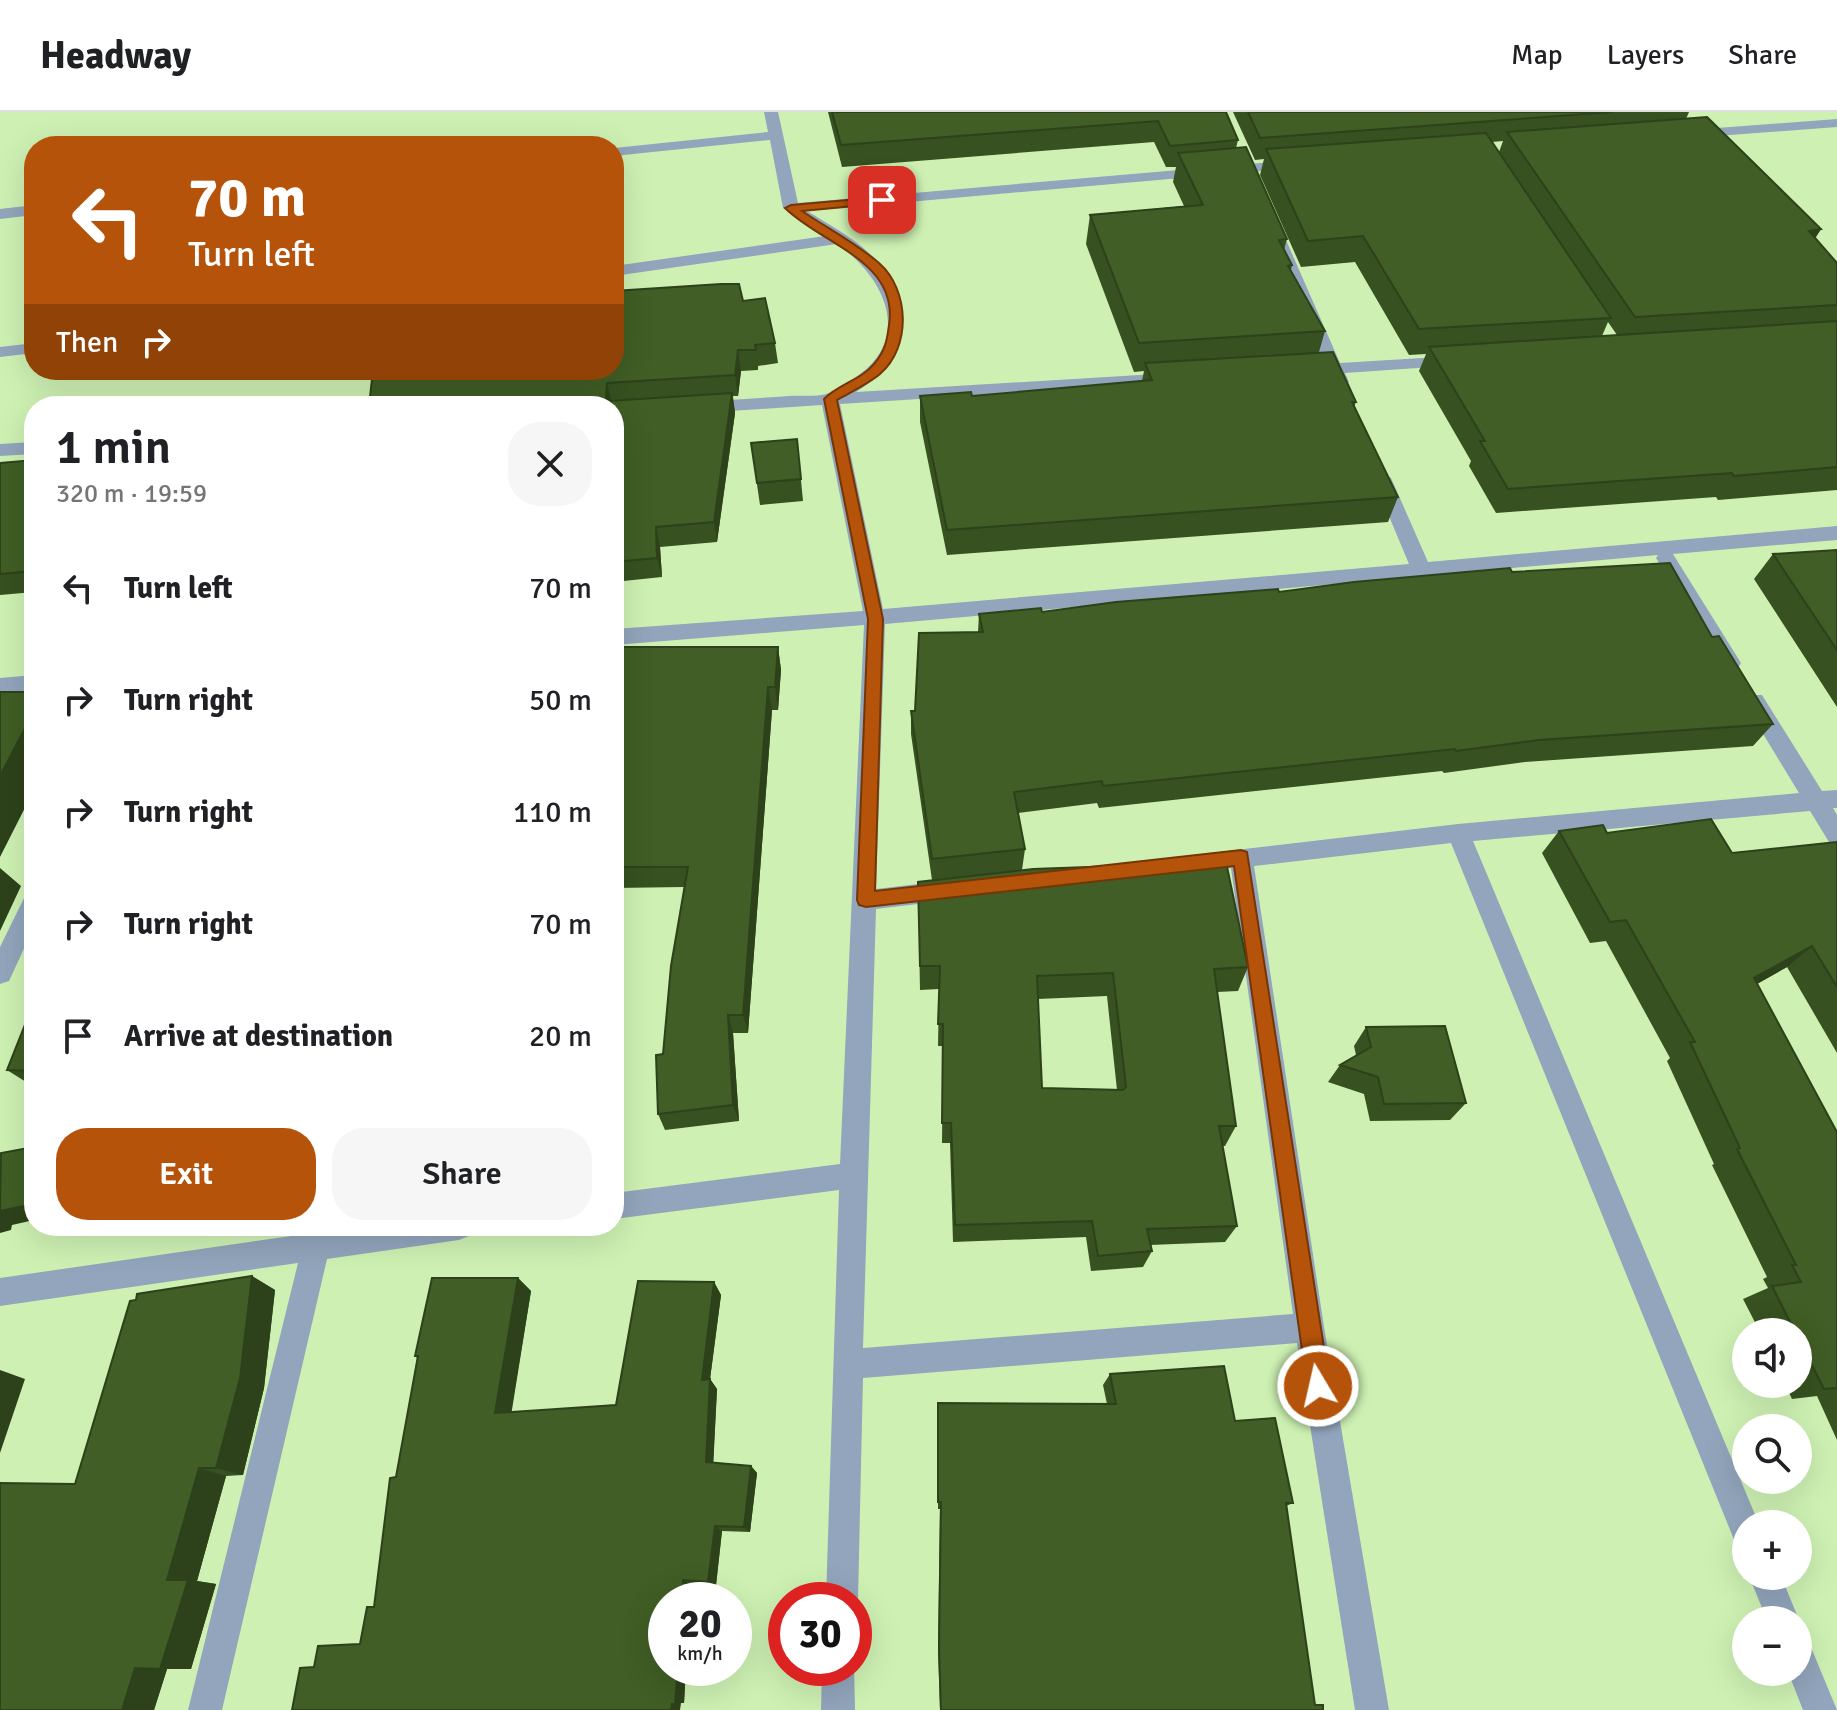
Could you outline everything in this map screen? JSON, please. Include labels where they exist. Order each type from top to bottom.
[{"type":"street","points":[[771,112],[791,208],[876,267],[891,287],[897,317],[892,350],[876,371],[830,399]]},
{"type":"street","points":[[1667,136],[1837,123]]},
{"type":"street","points":[[624,151],[776,135]]},
{"type":"street","points":[[791,208],[1310,163]]},
{"type":"street","points":[[0,214],[24,211]]},
{"type":"street","points":[[1272,225],[1346,397]]},
{"type":"street","points":[[624,270],[837,239]]},
{"type":"street","points":[[0,370],[5,351]]},
{"type":"street","points":[[1287,371],[1474,360]]},
{"type":"street","points":[[676,408],[1192,377]]},
{"type":"street","points":[[830,399],[875,619],[853,1175],[843,1582]]},
{"type":"street","points":[[0,450],[24,449]]},
{"type":"street","points":[[1377,468],[1421,568]]},
{"type":"street","points":[[624,636],[875,619],[1837,533]]},
{"type":"street","points":[[1660,548],[1826,800],[1837,835]]},
{"type":"street","points":[[0,686],[24,684]]},
{"type":"street","points":[[1132,870],[1458,833],[1826,800]]},
{"type":"street","points":[[1458,833],[1737,1510]]},
{"type":"street","points":[[1241,857],[1309,1327],[1372,1710]]},
{"type":"street","points":[[866,900],[975,887]]},
{"type":"street","points":[[0,973],[24,922]]},
{"type":"street","points":[[624,1205],[853,1175]]},
{"type":"street","points":[[0,1292],[313,1236]]},
{"type":"street","points":[[205,1710],[319,1236]]},
{"type":"street","points":[[849,1364],[1309,1327]]},
{"type":"street","points":[[838,1710],[839,1686]]},
{"type":"street","points":[[1810,1686],[1820,1710]]},
{"type":"building","points":[[832,112],[1226,112],[1238,140],[1170,146],[1158,121],[841,145]]},
{"type":"building","points":[[1248,112],[1613,112],[1260,138]]},
{"type":"building","points":[[1707,117],[1821,229],[1809,231],[1837,263],[1837,305],[1635,317],[1507,132]]},
{"type":"building","points":[[1486,133],[1611,318],[1419,329],[1363,236],[1308,241],[1266,149]]},
{"type":"building","points":[[1246,147],[1287,239],[1279,240],[1292,265],[1288,266],[1325,331],[1139,343],[1090,215],[1203,205],[1178,153]]},
{"type":"building","points":[[739,284],[743,301],[765,298],[775,343],[755,345],[756,350],[738,350],[735,375],[607,383],[606,396],[370,396],[372,380],[624,380],[624,290]]},
{"type":"building","points":[[1837,321],[1837,467],[1734,476],[1732,473],[1508,489],[1480,441],[1485,441],[1429,347]]},
{"type":"building","points":[[1333,352],[1356,402],[1352,402],[1398,497],[947,530],[920,396],[971,392],[972,396],[1152,380],[1145,363]]},
{"type":"building","points":[[732,393],[714,522],[656,527],[657,558],[624,561],[624,400]]},
{"type":"building","points":[[797,439],[801,479],[757,483],[751,443]]},
{"type":"building","points":[[24,461],[24,572],[0,574],[0,463]]},
{"type":"building","points":[[1837,550],[1837,650],[1773,554]]},
{"type":"building","points":[[1670,563],[1712,637],[1719,636],[1773,724],[1539,740],[1103,786],[1102,781],[1014,792],[1025,849],[932,859],[911,711],[915,711],[919,633],[983,632],[979,614],[1041,608],[1042,612],[1116,602],[1278,589],[1279,592],[1510,568],[1512,572]]},
{"type":"building","points":[[624,647],[778,647],[775,687],[768,687],[743,1015],[728,1015],[733,1105],[658,1114],[656,1055],[663,1054],[671,966],[688,867],[624,867]]},
{"type":"building","points":[[0,692],[24,692],[24,730],[0,776]]},
{"type":"building","points":[[1711,819],[1732,853],[1837,842],[1837,987],[1812,946],[1754,978],[1837,1132],[1837,1388],[1824,1389],[1812,1365],[1812,1318],[1788,1318],[1772,1286],[1801,1282],[1792,1265],[1796,1265],[1737,1149],[1740,1148],[1690,1042],[1695,1042],[1626,920],[1610,922],[1559,831],[1603,825],[1607,833]]},
{"type":"building","points":[[1226,862],[1248,967],[1214,969],[1236,1126],[1219,1126],[1237,1226],[1147,1229],[1152,1251],[1098,1256],[1092,1221],[955,1225],[951,1123],[942,1123],[943,1024],[938,1024],[940,966],[920,966],[918,882],[1033,869]],"holes":[[[1113,973],[1126,1087],[1123,1090],[1042,1088],[1037,976]]]},
{"type":"building","points":[[1445,1026],[1466,1103],[1384,1104],[1378,1077],[1340,1065],[1371,1047],[1366,1027]]},
{"type":"building","points":[[24,1027],[24,1071],[7,1070]]},
{"type":"building","points":[[24,1149],[24,1206],[0,1211],[1,1153]]},
{"type":"building","points":[[252,1276],[240,1378],[216,1468],[199,1468],[167,1580],[188,1580],[160,1669],[135,1668],[122,1710],[0,1710],[0,1483],[75,1484],[130,1301],[136,1300],[137,1294]]},
{"type":"building","points":[[432,1278],[518,1278],[495,1413],[616,1405],[638,1281],[714,1282],[702,1380],[710,1379],[706,1462],[751,1466],[744,1527],[715,1526],[708,1582],[648,1582],[648,1686],[676,1686],[675,1704],[672,1704],[671,1710],[292,1710],[300,1668],[314,1667],[318,1646],[360,1644],[367,1607],[374,1607],[390,1478],[396,1477],[418,1356],[415,1356]]},
{"type":"building","points":[[1224,1366],[1235,1421],[1275,1418],[1293,1503],[1286,1503],[1315,1705],[1323,1705],[1323,1710],[941,1710],[938,1403],[1116,1404],[1110,1374]]},
{"type":"route","points":[[882,200],[791,208],[876,267],[891,287],[897,317],[892,350],[876,371],[830,399],[875,619],[866,900],[1241,857],[1318,1386]]}]
